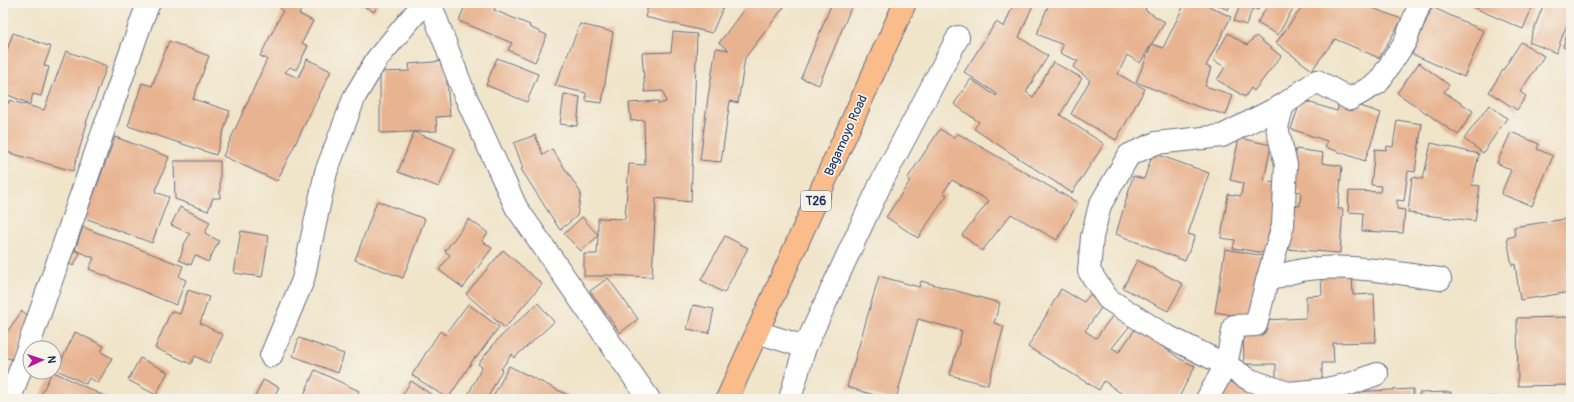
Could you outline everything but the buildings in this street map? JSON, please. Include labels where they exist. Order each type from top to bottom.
[{"type":"highway","name":"Bagamoyo Road","points":[[727,399],[905,3]]},
{"type":"street","points":[[10,399],[149,3]]},
{"type":"street","points":[[271,356],[302,280],[326,172],[354,96],[377,59],[424,3]]},
{"type":"street","points":[[430,3],[464,93],[516,207],[649,399]]},
{"type":"street","points":[[1377,374],[1350,384],[1322,390],[1288,393],[1250,380],[1226,365],[1162,333],[1108,299],[1090,270],[1092,237],[1100,205],[1129,155],[1156,143],[1222,136],[1283,105],[1317,81],[1350,99],[1378,83],[1405,42],[1420,3]]},
{"type":"street","points":[[790,399],[805,347],[882,181],[958,37]]},
{"type":"street","points":[[1206,399],[1226,365],[1234,326],[1256,325],[1283,225],[1286,165],[1277,127],[1283,105]]},
{"type":"street","points":[[1267,281],[1293,272],[1330,268],[1358,268],[1440,279]]},
{"type":"street","points":[[757,332],[805,347]]}]
